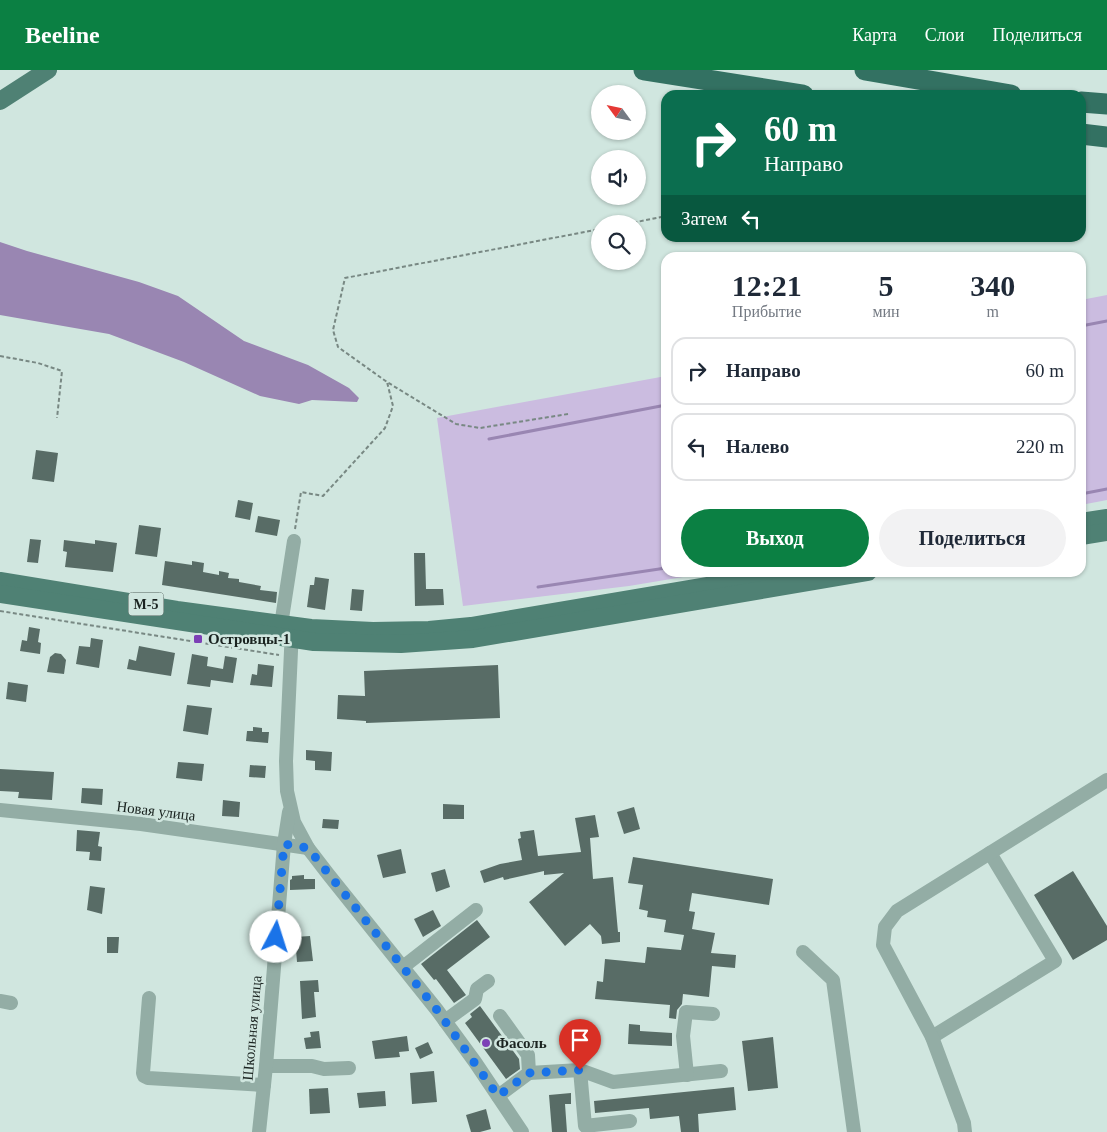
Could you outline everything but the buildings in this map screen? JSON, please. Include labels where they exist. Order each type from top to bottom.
[{"type":"highway","points":[[644,70],[771,90]]},
{"type":"highway","points":[[865,70],[982,90]]},
{"type":"highway","points":[[1086,102],[1107,104]]},
{"type":"highway","points":[[1086,135],[1107,137]]},
{"type":"main road","points":[[0,101],[48,70]]},
{"type":"main road","points":[[1086,521],[1107,518]]},
{"type":"main road","points":[[1086,535],[1107,532]]},
{"type":"main road","points":[[288,630],[429,630],[471,626],[760,577]]},
{"type":"main road","points":[[288,630],[314,642],[401,644],[473,639],[839,577]]},
{"type":"main road","name":"М-5","points":[[0,581],[288,630]]},
{"type":"main road","name":"М-5","points":[[0,594],[288,630]]},
{"type":"street","points":[[294,541],[288,630],[291,657],[292,728],[286,761],[287,792],[294,822],[308,848],[445,1021],[522,1132]]},
{"type":"street","points":[[965,1132],[964,1123],[932,1037],[883,945],[885,927],[897,911],[1107,780]]},
{"type":"street","name":"Школьная улица","points":[[258,1132],[266,1066],[284,844],[290,808]]},
{"type":"street","name":"Новая улица","points":[[0,810],[140,824],[308,848]]},
{"type":"street","points":[[932,1037],[1055,961],[990,853]]},
{"type":"street","points":[[402,967],[476,910]]},
{"type":"street","points":[[803,952],[833,980],[854,1132]]},
{"type":"street","points":[[445,1021],[475,1000],[477,989],[488,981]]},
{"type":"street","points":[[149,998],[144,1076],[148,1078],[264,1085]]},
{"type":"street","points":[[687,1075],[683,1036],[686,1012],[713,1014]]},
{"type":"street","points":[[500,1016],[528,1055],[529,1073]]},
{"type":"street","points":[[266,1066],[312,1066],[324,1069],[349,1068]]},
{"type":"street","points":[[498,1096],[529,1073],[580,1070],[613,1082],[721,1071]]},
{"type":"street","points":[[580,1070],[586,1126],[630,1121]]},
{"type":"path","points":[[646,220],[661,217]]},
{"type":"path","points":[[568,414],[480,428],[456,424],[387,382],[338,346],[334,330],[345,278],[591,231]]},
{"type":"path","points":[[0,356],[38,363],[62,371],[57,418]]},
{"type":"path","points":[[294,541],[301,492],[323,496],[385,428],[393,406],[387,382]]},
{"type":"path","points":[[0,611],[291,657]]},
{"type":"shaded area","points":[[0,242],[139,282],[178,296],[244,341],[308,365],[349,388],[359,398],[357,402],[312,400],[299,404],[260,396],[184,362],[109,334],[0,315]]},
{"type":"shaded area","points":[[1107,295],[1107,500],[1086,504],[1086,299]]},
{"type":"shaded area","points":[[661,377],[661,577],[683,577],[629,586],[463,606],[437,418]]},
{"type":"waterway","points":[[1086,325],[1107,321]]},
{"type":"waterway","points":[[489,439],[661,406]]},
{"type":"waterway","points":[[1086,493],[1107,489]]},
{"type":"waterway","points":[[538,587],[661,569]]},
{"type":"place","name":"Островцы-1","points":[[198,639]]},
{"type":"place","name":"Фасоль","points":[[486,1043]]},
{"type":"route","points":[[276,937],[284,844],[308,848],[437,1010],[498,1096],[529,1073],[580,1070]]}]
